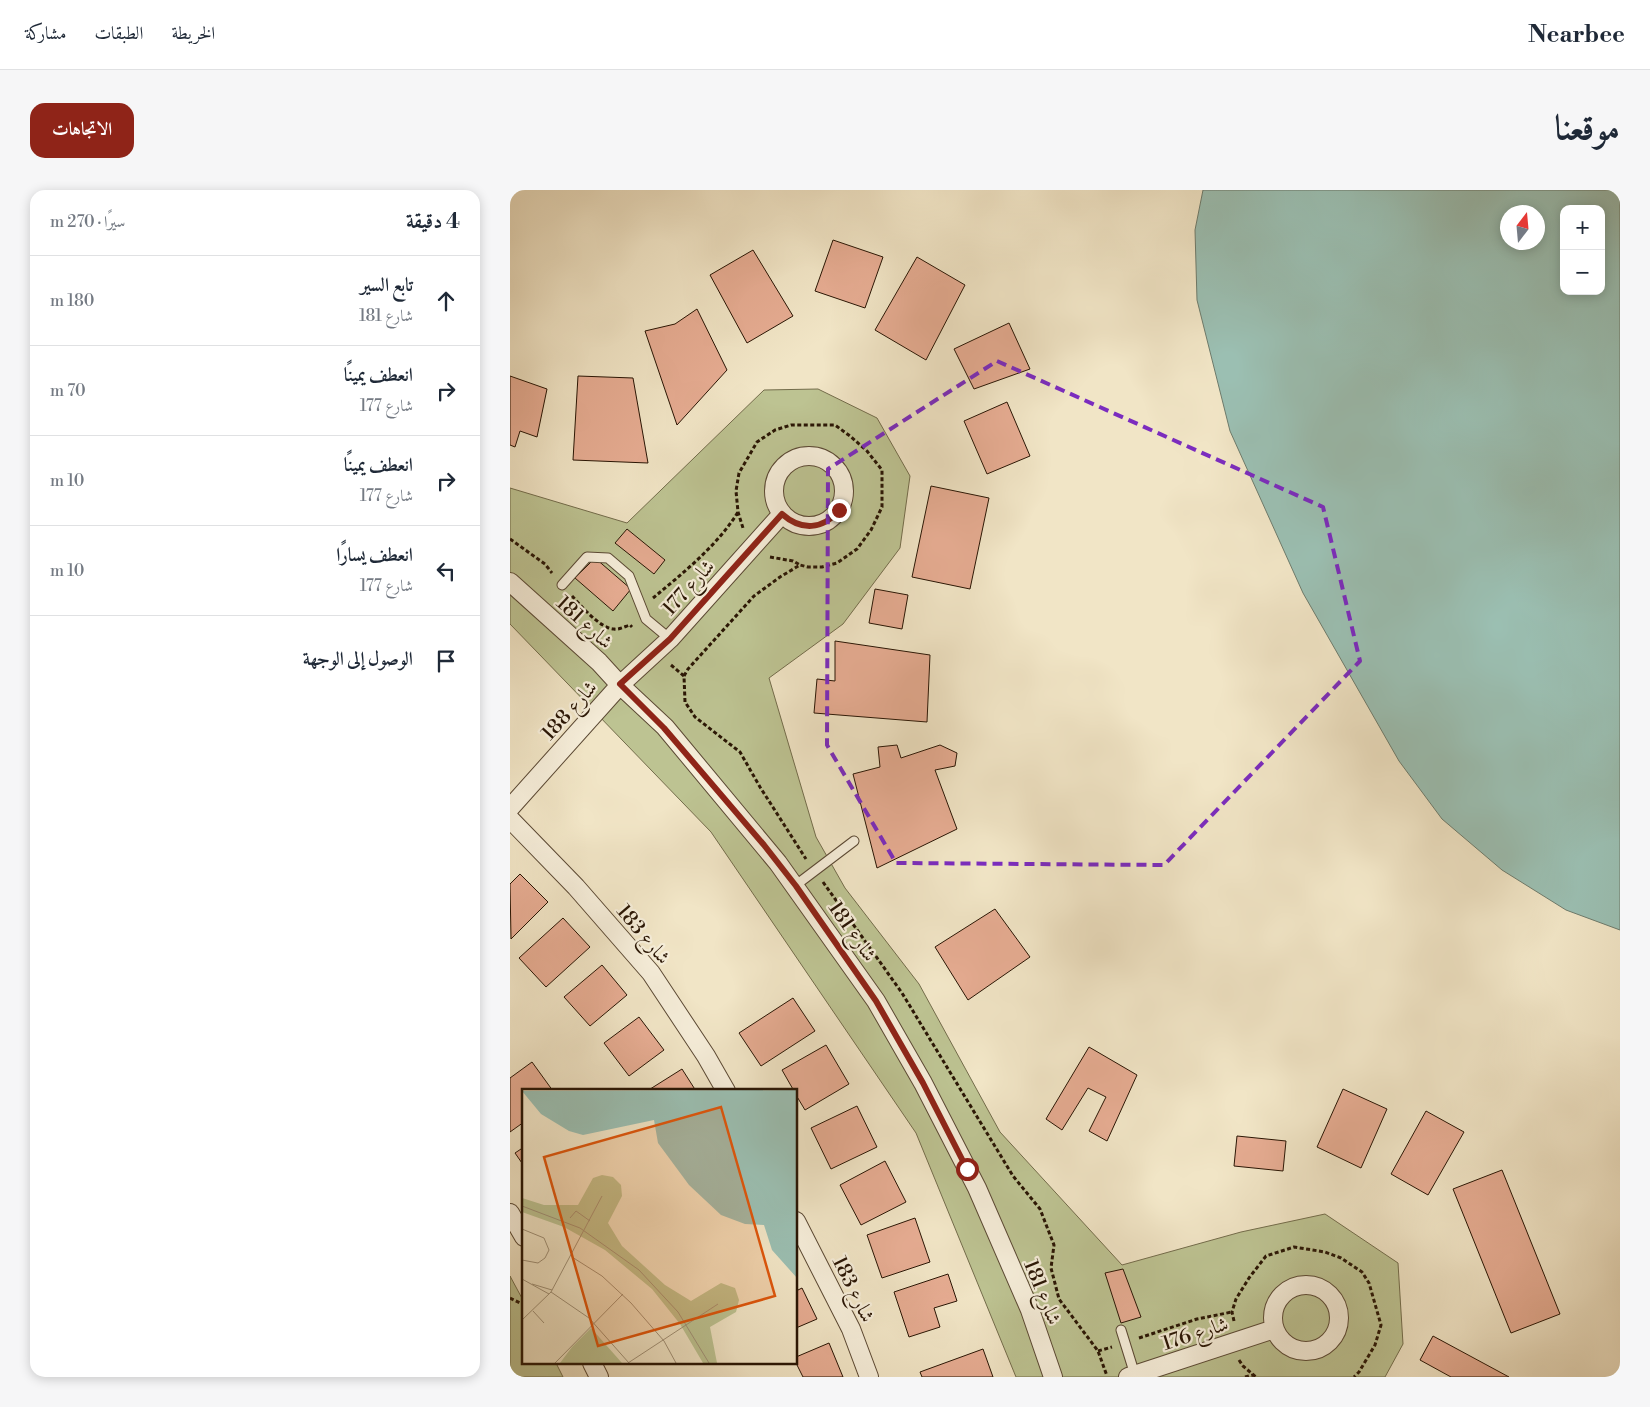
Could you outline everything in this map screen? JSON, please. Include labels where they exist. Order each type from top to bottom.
[{"type":"street","name":"شارع 177","points":[[620,684],[670,639],[782,514]]},
{"type":"street","name":"شارع 181","points":[[510,582],[599,662],[664,728],[764,845],[796,886],[876,1001],[923,1083],[977,1188],[1030,1310],[1053,1377]]},
{"type":"street","name":"شارع 188","points":[[510,808],[620,684]]},
{"type":"street","name":"شارع 183","points":[[510,819],[576,887],[651,973],[706,1056],[725,1089]]},
{"type":"street","points":[[510,1212],[520,1233]]},
{"type":"street","name":"شارع 183","points":[[798,1225],[850,1328],[869,1377]]},
{"type":"street","name":"شارع 176","points":[[1131,1376],[1274,1329]]},
{"type":"street","points":[[592,1364],[599,1377]]},
{"type":"lane","points":[[562,585],[587,557],[608,558],[630,576],[646,619],[670,639]]},
{"type":"lane","points":[[796,886],[854,841]]},
{"type":"lane","points":[[1121,1330],[1131,1376]]},
{"type":"path","points":[[630,625],[642,608],[729,527],[738,512]]},
{"type":"path","points":[[754,546],[762,555],[777,560],[794,561],[800,565]]},
{"type":"path","points":[[1255,1376],[1243,1366],[1236,1355],[1240,1341],[1232,1312],[1236,1299],[1248,1278],[1266,1256],[1294,1248],[1325,1252],[1341,1258],[1362,1272],[1369,1283],[1381,1325],[1375,1345],[1354,1377]]},
{"type":"path","points":[[510,1298],[522,1304]]},
{"type":"path","points":[[1098,1351],[1197,1319],[1232,1312]]},
{"type":"path","points":[[1245,1377],[1255,1376]]},
{"type":"highlighted area","points":[[997,361],[1323,507],[1360,661],[1164,865],[896,863],[827,745],[828,469]]},
{"type":"green space","points":[[818,389],[877,418],[910,476],[900,548],[843,624],[769,678],[816,837],[845,888],[919,984],[1000,1132],[1122,1265],[1241,1232],[1325,1214],[1398,1263],[1403,1344],[1385,1377],[1016,1377],[916,1133],[711,832],[510,624],[510,488],[627,523],[764,390]]},
{"type":"green space","points":[[510,1276],[522,1298],[522,1364],[556,1364],[563,1377],[510,1377]]},
{"type":"water","points":[[1203,190],[1620,190],[1620,930],[1566,910],[1502,870],[1442,819],[1399,761],[1303,593],[1230,431],[1197,300],[1195,230]]},
{"type":"building","points":[[833,240],[883,257],[865,308],[815,291]]},
{"type":"building","points":[[753,250],[793,316],[747,343],[710,275]]},
{"type":"building","points":[[917,257],[965,285],[926,360],[875,330]]},
{"type":"building","points":[[697,309],[727,370],[677,425],[645,331],[675,324]]},
{"type":"building","points":[[1009,323],[1030,369],[974,389],[954,349]]},
{"type":"building","points":[[510,376],[547,389],[537,437],[520,431],[515,447],[510,445]]},
{"type":"building","points":[[578,376],[633,378],[648,463],[573,460]]},
{"type":"building","points":[[1007,402],[1030,456],[987,474],[964,421]]},
{"type":"building","points":[[931,486],[989,498],[970,589],[912,577]]},
{"type":"building","points":[[627,529],[665,560],[654,574],[615,543]]},
{"type":"building","points":[[595,558],[631,589],[613,611],[575,578]]},
{"type":"building","points":[[875,589],[908,595],[902,629],[869,623]]},
{"type":"building","points":[[835,641],[930,655],[927,722],[814,713],[817,679],[835,681]]},
{"type":"building","points":[[897,745],[901,758],[940,745],[957,753],[955,766],[935,770],[957,829],[877,868],[853,774],[880,767],[878,747]]},
{"type":"building","points":[[520,874],[548,902],[511,939],[510,884]]},
{"type":"building","points":[[995,909],[1030,957],[968,1000],[935,947]]},
{"type":"building","points":[[563,918],[590,947],[546,987],[519,958]]},
{"type":"building","points":[[602,965],[627,995],[590,1026],[564,997]]},
{"type":"building","points":[[793,998],[815,1031],[761,1066],[739,1033]]},
{"type":"building","points":[[639,1017],[664,1050],[629,1076],[604,1043]]},
{"type":"building","points":[[826,1045],[849,1084],[805,1110],[798,1098],[798,1089],[793,1089],[782,1070]]},
{"type":"building","points":[[1089,1047],[1137,1075],[1107,1141],[1089,1131],[1106,1097],[1088,1088],[1062,1130],[1046,1119]]},
{"type":"building","points":[[532,1062],[552,1089],[522,1089],[522,1123],[510,1132],[510,1078]]},
{"type":"building","points":[[682,1069],[695,1089],[650,1089]]},
{"type":"building","points":[[1343,1089],[1387,1109],[1361,1168],[1317,1147]]},
{"type":"building","points":[[857,1106],[877,1147],[831,1169],[811,1128]]},
{"type":"building","points":[[1426,1111],[1464,1132],[1428,1195],[1391,1174]]},
{"type":"building","points":[[1237,1136],[1286,1141],[1283,1171],[1234,1166]]},
{"type":"building","points":[[522,1148],[522,1163],[515,1153]]},
{"type":"building","points":[[885,1161],[906,1202],[861,1225],[840,1185]]},
{"type":"building","points":[[1502,1170],[1560,1314],[1511,1333],[1453,1189]]},
{"type":"building","points":[[915,1218],[930,1262],[882,1278],[867,1235]]},
{"type":"building","points":[[1123,1269],[1141,1317],[1121,1323],[1105,1273]]},
{"type":"building","points":[[948,1274],[957,1301],[934,1308],[940,1327],[909,1337],[894,1292]]},
{"type":"building","points":[[802,1288],[817,1319],[798,1327],[798,1290]]},
{"type":"building","points":[[1433,1336],[1509,1377],[1451,1377],[1420,1360]]},
{"type":"building","points":[[829,1343],[843,1377],[803,1377],[796,1364],[798,1356]]},
{"type":"building","points":[[983,1349],[993,1377],[922,1377],[920,1372]]},
{"type":"route","points":[[839,510],[829,520],[820,525],[810,526],[799,525],[790,521],[782,514],[670,639],[620,684],[664,728],[764,845],[796,886],[876,1001],[923,1083],[967,1169]]}]
